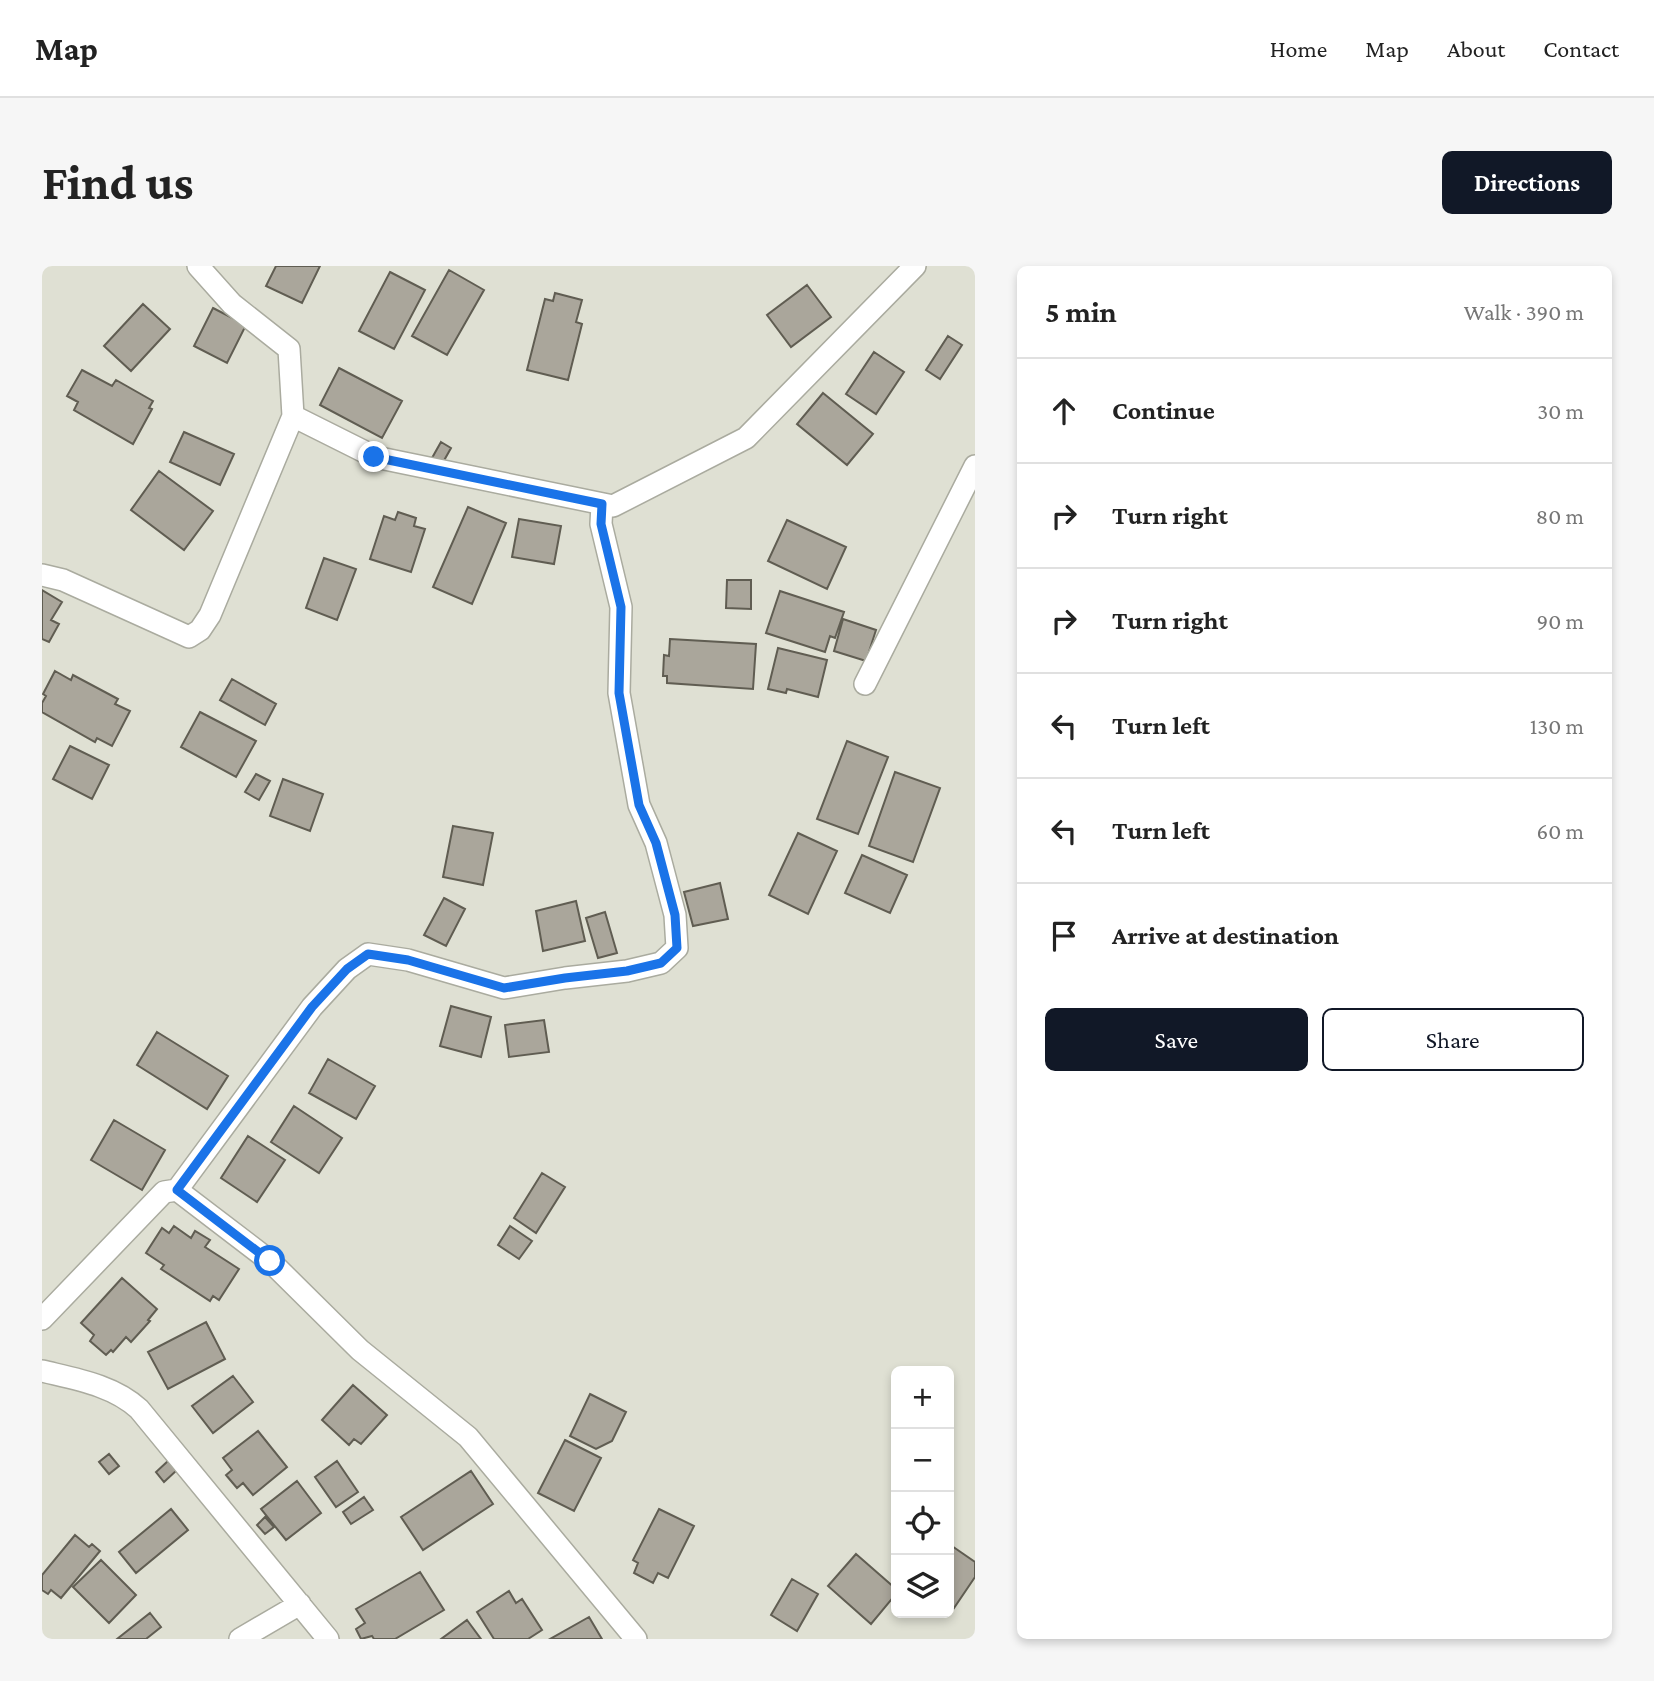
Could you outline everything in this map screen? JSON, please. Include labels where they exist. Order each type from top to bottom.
[{"type":"street","points":[[42,575],[63,580],[188,637],[200,629],[209,615],[293,416],[289,349],[232,304],[198,266]]},
{"type":"street","points":[[293,416],[374,457],[612,506],[746,438],[915,266]]},
{"type":"street","points":[[865,684],[975,466]]},
{"type":"street","points":[[42,1319],[164,1192],[177,1190],[312,1007],[347,969],[368,954],[408,960],[504,988],[627,971],[661,963],[677,948],[675,915],[656,843],[639,805],[619,693],[621,607],[601,524],[602,504]]},
{"type":"street","points":[[177,1190],[270,1261],[360,1350],[468,1437],[636,1639]]},
{"type":"street","points":[[42,1371],[84,1382],[128,1399],[139,1409],[328,1639]]},
{"type":"street","points":[[240,1639],[300,1604]]},
{"type":"building","points":[[276,266],[320,266],[302,303],[266,286]]},
{"type":"building","points":[[449,270],[484,290],[447,355],[412,336]]},
{"type":"building","points":[[390,272],[425,290],[394,349],[359,331]]},
{"type":"building","points":[[807,285],[831,317],[791,347],[767,315]]},
{"type":"building","points":[[555,293],[582,300],[576,322],[582,324],[568,380],[527,370],[545,299],[553,301]]},
{"type":"building","points":[[143,304],[170,329],[131,371],[104,346]]},
{"type":"building","points":[[213,308],[246,325],[227,363],[194,346]]},
{"type":"building","points":[[948,336],[962,345],[940,379],[926,370]]},
{"type":"building","points":[[874,352],[904,372],[876,414],[846,394]]},
{"type":"building","points":[[339,368],[402,401],[382,438],[320,405]]},
{"type":"building","points":[[82,370],[112,386],[116,380],[153,401],[149,408],[152,409],[133,444],[74,410],[78,402],[67,396]]},
{"type":"building","points":[[823,393],[873,434],[847,465],[797,424]]},
{"type":"building","points":[[184,432],[234,454],[220,485],[170,462]]},
{"type":"building","points":[[441,442],[451,448],[442,464],[432,458]]},
{"type":"building","points":[[159,471],[213,511],[184,550],[131,510]]},
{"type":"building","points":[[468,507],[506,523],[472,604],[433,587]]},
{"type":"building","points":[[398,512],[416,518],[414,526],[425,529],[411,572],[370,559],[384,516],[395,520]]},
{"type":"building","points":[[519,519],[561,526],[554,564],[512,557]]},
{"type":"building","points":[[787,520],[846,547],[827,589],[768,561]]},
{"type":"building","points":[[324,558],[356,569],[337,620],[306,608]]},
{"type":"building","points":[[727,580],[751,580],[751,609],[726,608]]},
{"type":"building","points":[[42,590],[62,602],[51,620],[59,624],[49,642],[42,639]]},
{"type":"building","points":[[780,591],[844,612],[835,638],[830,636],[825,652],[766,633]]},
{"type":"building","points":[[843,619],[876,630],[866,661],[834,651]]},
{"type":"building","points":[[670,639],[756,644],[753,689],[667,683],[667,676],[663,676],[664,655],[669,656]]},
{"type":"building","points":[[778,648],[827,660],[818,697],[787,689],[786,693],[768,689]]},
{"type":"building","points":[[55,671],[71,680],[73,675],[118,699],[115,704],[130,711],[112,746],[97,738],[95,742],[42,712],[42,703],[46,696],[43,694]]},
{"type":"building","points":[[232,679],[276,704],[265,725],[220,700]]},
{"type":"building","points":[[200,712],[256,741],[236,777],[181,747]]},
{"type":"building","points":[[847,741],[888,757],[858,834],[817,819]]},
{"type":"building","points":[[70,746],[109,765],[92,799],[53,779]]},
{"type":"building","points":[[895,772],[940,788],[913,862],[869,846]]},
{"type":"building","points":[[256,774],[270,781],[259,800],[245,792]]},
{"type":"building","points":[[283,779],[323,794],[310,831],[270,816]]},
{"type":"building","points":[[453,826],[493,833],[483,885],[443,877]]},
{"type":"building","points":[[798,833],[837,851],[808,914],[769,895]]},
{"type":"building","points":[[862,855],[907,875],[890,913],[845,893]]},
{"type":"building","points":[[720,883],[728,919],[693,926],[684,892]]},
{"type":"building","points":[[444,898],[465,909],[446,946],[424,935]]},
{"type":"building","points":[[576,901],[585,941],[543,951],[536,911]]},
{"type":"building","points":[[605,912],[617,953],[598,958],[586,918]]},
{"type":"building","points":[[451,1006],[491,1017],[481,1057],[440,1046]]},
{"type":"building","points":[[544,1020],[549,1052],[509,1057],[505,1025]]},
{"type":"building","points":[[157,1032],[228,1076],[207,1109],[137,1065]]},
{"type":"building","points":[[328,1059],[375,1086],[356,1119],[309,1093]]},
{"type":"building","points":[[294,1106],[342,1138],[319,1173],[271,1142]]},
{"type":"building","points":[[114,1120],[165,1150],[142,1190],[91,1160]]},
{"type":"building","points":[[248,1136],[285,1160],[257,1202],[221,1178]]},
{"type":"building","points":[[542,1173],[565,1187],[536,1233],[514,1218]]},
{"type":"building","points":[[174,1226],[191,1238],[195,1231],[210,1240],[205,1247],[239,1269],[219,1300],[213,1296],[210,1301],[161,1269],[164,1265],[146,1253],[162,1228],[169,1233]]},
{"type":"building","points":[[510,1226],[532,1241],[519,1259],[498,1245]]},
{"type":"building","points":[[122,1278],[157,1309],[131,1342],[126,1337],[113,1352],[111,1350],[106,1355],[90,1341],[94,1335],[81,1323]]},
{"type":"building","points":[[206,1322],[225,1359],[168,1389],[148,1352]]},
{"type":"building","points":[[233,1376],[253,1402],[213,1433],[192,1406]]},
{"type":"building","points":[[353,1385],[387,1415],[361,1444],[354,1439],[349,1445],[322,1420]]},
{"type":"building","points":[[590,1394],[626,1412],[612,1441],[596,1449],[570,1436]]},
{"type":"building","points":[[258,1431],[287,1467],[253,1495],[243,1483],[237,1488],[226,1475],[232,1470],[223,1458]]},
{"type":"building","points":[[565,1440],[601,1458],[574,1511],[538,1493]]},
{"type":"building","points":[[109,1454],[119,1466],[109,1474],[99,1462]]},
{"type":"building","points":[[168,1461],[177,1470],[164,1482],[156,1472]]},
{"type":"building","points":[[337,1461],[358,1492],[336,1507],[315,1477]]},
{"type":"building","points":[[471,1471],[493,1504],[423,1550],[401,1517]]},
{"type":"building","points":[[297,1481],[321,1513],[286,1540],[261,1509]]},
{"type":"building","points":[[364,1497],[373,1510],[351,1524],[343,1512]]},
{"type":"building","points":[[171,1509],[188,1530],[136,1573],[119,1552]]},
{"type":"building","points":[[659,1509],[694,1526],[668,1578],[658,1573],[653,1583],[634,1573],[638,1563],[633,1560]]},
{"type":"building","points":[[265,1517],[274,1527],[265,1534],[257,1525]]},
{"type":"building","points":[[75,1535],[89,1547],[92,1544],[100,1551],[61,1598],[51,1590],[48,1594],[42,1590],[42,1575]]},
{"type":"building","points":[[954,1547],[975,1562],[975,1577],[954,1608]]},
{"type":"building","points":[[856,1554],[891,1585],[891,1600],[871,1624],[828,1586]]},
{"type":"building","points":[[101,1560],[136,1595],[109,1623],[73,1587]]},
{"type":"building","points":[[420,1572],[444,1610],[395,1639],[374,1639],[372,1636],[361,1639],[356,1629],[365,1623],[356,1609]]},
{"type":"building","points":[[792,1579],[818,1594],[797,1631],[771,1615]]},
{"type":"building","points":[[509,1591],[516,1603],[522,1599],[542,1630],[528,1639],[494,1639],[477,1612]]},
{"type":"building","points":[[150,1613],[161,1627],[146,1639],[117,1639]]},
{"type":"building","points":[[589,1617],[602,1639],[550,1639]]},
{"type":"building","points":[[467,1620],[481,1639],[441,1639]]},
{"type":"route","points":[[270,1261],[177,1190],[312,1007],[347,969],[368,954],[408,960],[504,988],[627,971],[661,963],[677,948],[675,915],[656,843],[639,805],[619,693],[621,607],[601,524],[602,504],[374,457]]}]
